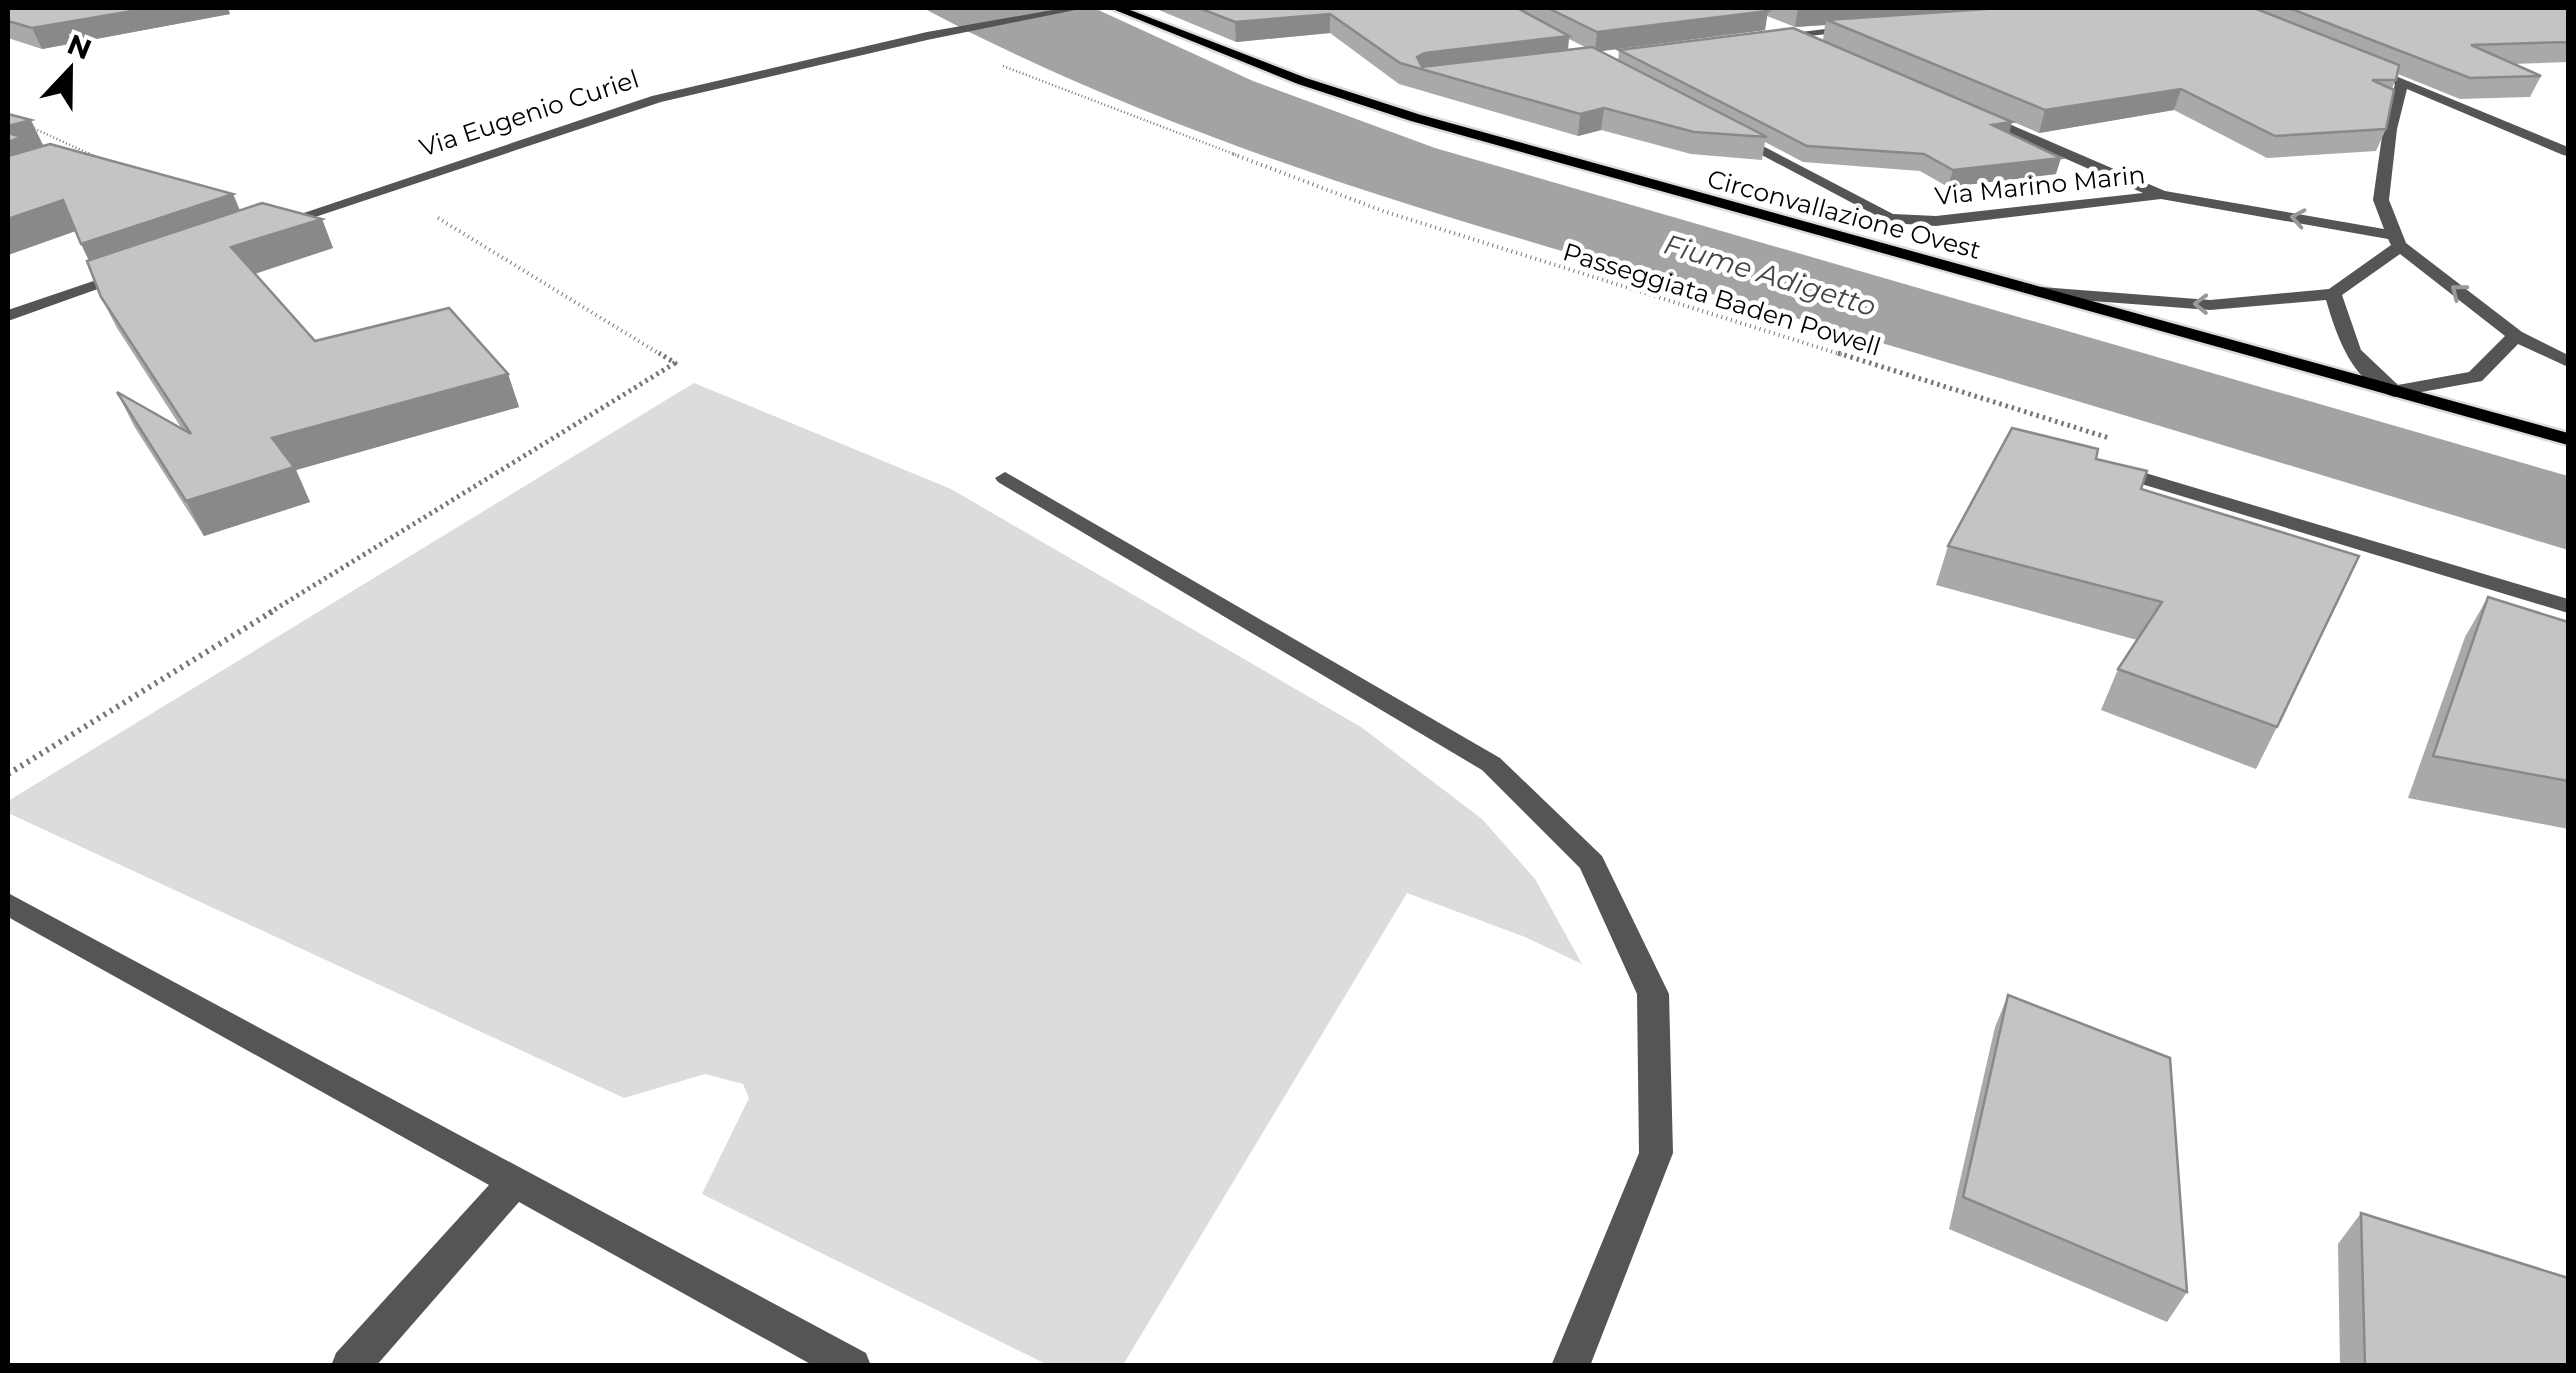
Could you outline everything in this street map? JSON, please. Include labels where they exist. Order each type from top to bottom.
[{"type":"main road","name":"Circonvallazione Ovest","points":[[1116,8],[1302,80],[1416,118],[2568,440]]},
{"type":"street","name":"Via Eugenio Curiel","points":[[257,231],[657,98],[932,35],[1079,8]]},
{"type":"street","points":[[1763,21],[1829,49]]},
{"type":"street","points":[[1757,38],[1866,28]]},
{"type":"street","points":[[2352,62],[2568,152]]},
{"type":"street","points":[[2397,240],[2381,200],[2390,129],[2402,82]]},
{"type":"street","points":[[1969,110],[2162,195],[2397,240],[2516,336],[2568,362]]},
{"type":"street","name":"Via Marino Marin","points":[[1726,132],[1890,218],[1936,221],[2162,195]]},
{"type":"street","points":[[2031,291],[2210,305],[2333,294],[2397,240]]},
{"type":"street","points":[[8,316],[150,267]]},
{"type":"street","points":[[2333,294],[2350,351],[2369,374],[2394,391],[2475,377],[2516,336]]},
{"type":"street","points":[[2132,475],[2568,606]]},
{"type":"street","points":[[1005,478],[1492,764],[1592,862],[1653,994],[1656,1152],[1570,1366]]},
{"type":"street","points":[[8,904],[852,1366]]},
{"type":"street","points":[[350,1366],[515,1180]]},
{"type":"path","name":"Passeggiata Baden Powell","points":[[932,35],[1383,211],[2117,440]]},
{"type":"path","points":[[24,124],[109,163]]},
{"type":"path","points":[[8,774],[675,363],[386,186]]},
{"type":"shaded area","points":[[694,383],[951,489],[1361,727],[1482,819],[1535,879],[1582,964],[1525,937],[1407,893],[1123,1365],[1048,1365],[702,1194],[749,1098],[743,1084],[705,1074],[624,1098],[8,813],[8,801]]},
{"type":"water","name":"Fiume Adigetto","points":[[923,8],[1094,8],[1253,81],[1435,148],[2568,476],[2568,550],[1349,185],[1132,106]]},
{"type":"building","points":[[8,8],[150,8],[32,28],[8,21]]},
{"type":"building","points":[[1199,8],[1517,8],[1569,36],[1425,53],[1417,57],[1422,67],[1592,47],[1767,137],[1694,132],[1604,108],[1580,114],[1400,63],[1330,14],[1235,22]]},
{"type":"building","points":[[1548,8],[1762,8],[1768,11],[1597,32]]},
{"type":"building","points":[[2000,8],[2254,8],[2399,65],[2396,80],[2372,80],[2394,90],[2386,129],[2275,136],[2181,89],[2045,110],[1827,20]]},
{"type":"building","points":[[2289,8],[2568,8],[2568,42],[2471,45],[2541,76],[2470,78]]},
{"type":"building","points":[[1793,28],[2012,122],[1992,125],[2061,158],[1953,170],[1924,154],[1807,146],[1619,50]]},
{"type":"building","points":[[8,114],[31,120],[8,126]]},
{"type":"building","points":[[8,133],[22,137],[8,142]]},
{"type":"building","points":[[50,144],[233,194],[81,244],[63,200],[8,219],[8,156]]},
{"type":"building","points":[[262,203],[322,219],[231,247],[315,341],[449,308],[508,374],[272,438],[294,467],[186,501],[117,392],[191,434],[101,297],[87,261]]},
{"type":"building","points":[[2012,428],[2098,449],[2096,459],[2147,471],[2141,489],[2359,556],[2277,727],[2118,669],[2162,602],[1948,546]]},
{"type":"building","points":[[2488,597],[2568,622],[2568,781],[2433,756]]},
{"type":"building","points":[[2008,995],[2170,1058],[2187,1292],[1963,1197]]},
{"type":"building","points":[[2361,1213],[2568,1278],[2568,1366],[2365,1366]]}]
